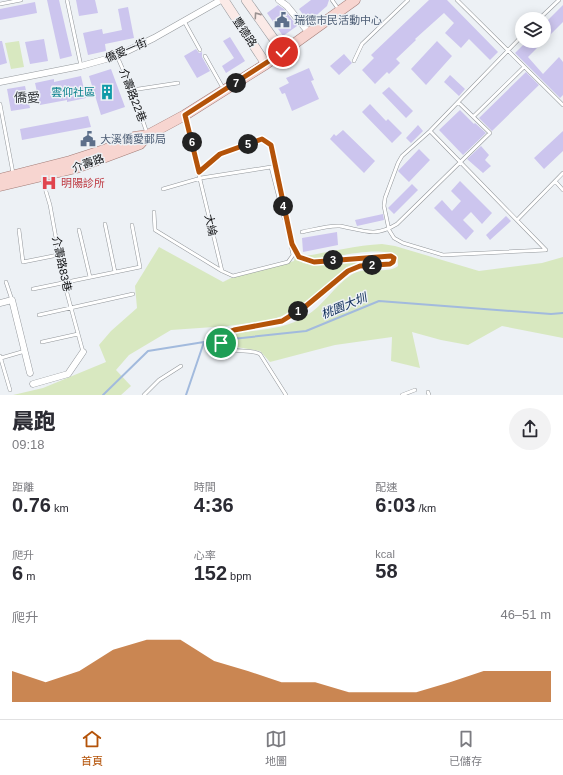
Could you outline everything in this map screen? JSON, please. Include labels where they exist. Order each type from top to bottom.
[{"type":"main road","name":"豐德路","points":[[224,0],[266,64]]},
{"type":"main road","name":"豐德路","points":[[246,0],[283,52]]},
{"type":"main road","name":"介壽路","points":[[0,179],[41,176],[76,168],[140,144],[148,135],[185,115],[266,64],[310,34],[355,0]]},
{"type":"main road","name":"介壽路","points":[[0,186],[14,179],[70,161],[134,137],[148,135]]},
{"type":"street","name":"僑愛一街","points":[[0,82],[81,66],[117,56],[221,0]]},
{"type":"street","points":[[279,0],[287,6],[310,34]]},
{"type":"street","points":[[0,303],[12,300],[30,374]]},
{"type":"street","points":[[33,384],[68,374],[83,352]]},
{"type":"lane","points":[[0,4],[20,0]]},
{"type":"lane","points":[[67,0],[81,66]]},
{"type":"lane","points":[[332,0],[340,12]]},
{"type":"lane","points":[[354,61],[362,44],[408,0]]},
{"type":"lane","points":[[457,0],[563,105]]},
{"type":"lane","points":[[546,12],[559,0]]},
{"type":"lane","points":[[184,20],[200,50]]},
{"type":"lane","points":[[430,131],[546,250],[443,255],[403,243],[394,238],[389,230],[384,206],[385,198],[402,156],[430,131],[515,43]]},
{"type":"lane","name":"介壽路22巷","points":[[117,56],[132,90],[148,135]]},
{"type":"lane","points":[[205,56],[224,91]]},
{"type":"lane","points":[[474,116],[524,67]]},
{"type":"lane","points":[[132,90],[178,82]]},
{"type":"lane","points":[[302,232],[339,226],[372,233],[389,230],[397,224],[490,133],[458,102]]},
{"type":"lane","points":[[0,104],[14,179]]},
{"type":"lane","name":"大綸","points":[[185,115],[222,271]]},
{"type":"lane","points":[[199,172],[220,154],[262,139],[271,145],[274,166],[292,244],[299,257],[314,262],[377,256],[391,256],[394,258],[393,262],[390,264],[360,266],[348,271],[306,306],[282,321],[234,330],[226,333],[221,343],[223,347],[236,352],[255,352],[260,354],[286,395]]},
{"type":"lane","points":[[154,212],[155,230],[222,271],[233,276],[288,262],[293,255],[271,166],[201,178],[163,189]]},
{"type":"lane","points":[[517,220],[563,173]]},
{"type":"lane","name":"介壽路83巷","points":[[41,176],[50,205],[64,282],[83,352]]},
{"type":"lane","points":[[555,181],[563,190]]},
{"type":"lane","points":[[105,224],[115,272]]},
{"type":"lane","points":[[33,289],[140,267],[132,225]]},
{"type":"lane","points":[[19,230],[23,262],[58,255]]},
{"type":"lane","points":[[79,230],[90,277]]},
{"type":"lane","points":[[6,282],[12,300]]},
{"type":"lane","points":[[39,315],[133,294]]},
{"type":"lane","points":[[42,342],[78,334]]},
{"type":"lane","points":[[10,390],[0,357],[25,351]]},
{"type":"lane","points":[[144,395],[159,380],[181,366]]},
{"type":"lane","points":[[402,395],[415,390]]},
{"type":"green space","points":[[19,41],[24,67],[11,69],[5,43]]},
{"type":"green space","points":[[382,244],[395,246],[479,271],[542,263],[563,257],[563,338],[502,326],[468,345],[441,340],[412,332],[420,368],[391,361],[392,337],[335,345],[270,362],[260,351],[230,346],[230,339],[235,334],[280,327],[298,321],[312,312],[339,285],[357,272],[388,270],[398,266],[396,257],[388,253],[362,252],[322,259],[313,259],[305,256],[353,247]]},
{"type":"green space","points":[[159,247],[223,282],[231,278],[294,261],[295,256],[297,256],[303,263],[315,265],[373,258],[372,262],[357,264],[345,269],[305,304],[285,315],[271,320],[228,326],[171,330],[129,355],[116,370],[131,386],[121,395],[13,395],[43,388],[106,362],[99,345],[111,331],[137,308],[135,286]]},
{"type":"building","points":[[47,0],[59,0],[72,56],[60,59]]},
{"type":"building","points":[[76,0],[95,0],[98,13],[79,16]]},
{"type":"building","points":[[311,0],[329,0],[327,6],[311,20],[307,20],[299,9]]},
{"type":"building","points":[[429,0],[447,0],[498,52],[490,60],[469,39],[461,48],[445,33],[454,23],[444,13],[415,39],[416,40],[396,59],[400,63],[389,74],[387,72],[375,84],[362,70],[374,58],[371,55]]},
{"type":"building","points":[[35,2],[37,13],[0,20],[0,9]]},
{"type":"building","name":"瑞德市民活動中心","points":[[278,5],[284,9],[297,26],[283,36],[267,13]]},
{"type":"building","points":[[563,5],[563,22],[551,34],[551,17]]},
{"type":"building","points":[[128,7],[134,38],[105,44],[106,51],[88,55],[83,33],[102,29],[103,34],[122,30],[118,9]]},
{"type":"building","points":[[230,37],[245,61],[226,73],[222,66],[234,58],[223,41]]},
{"type":"building","points":[[44,39],[48,61],[30,64],[25,42]]},
{"type":"building","points":[[0,41],[2,41],[7,63],[0,65]]},
{"type":"building","points":[[437,41],[452,56],[426,85],[411,69]]},
{"type":"building","points":[[520,48],[537,48],[528,57],[543,74],[559,57],[563,62],[563,95],[560,98],[515,53]]},
{"type":"building","points":[[196,49],[199,53],[202,52],[202,57],[210,71],[197,78],[184,56]]},
{"type":"building","points":[[344,54],[352,63],[339,75],[330,66]]},
{"type":"building","points":[[309,68],[314,80],[311,81],[319,99],[292,111],[285,93],[282,94],[279,88],[289,83],[286,78]]},
{"type":"building","name":"雲仰社區","points":[[111,69],[125,107],[101,115],[89,76]]},
{"type":"building","points":[[526,72],[539,85],[492,131],[479,118]]},
{"type":"building","points":[[450,75],[465,89],[459,96],[444,82]]},
{"type":"building","points":[[81,76],[86,98],[40,105],[35,83],[54,79],[54,82]]},
{"type":"building","points":[[25,86],[30,108],[11,111],[7,89]]},
{"type":"building","points":[[389,87],[413,111],[406,118],[382,93]]},
{"type":"building","points":[[370,104],[386,121],[388,119],[402,133],[392,143],[362,112]]},
{"type":"building","points":[[460,110],[474,124],[475,123],[486,133],[463,155],[439,130]]},
{"type":"building","points":[[88,116],[91,127],[22,140],[20,129]]},
{"type":"building","points":[[418,125],[423,131],[411,143],[406,138]]},
{"type":"building","points":[[343,130],[375,161],[364,173],[330,139],[334,134],[336,136]]},
{"type":"building","points":[[563,131],[563,151],[544,169],[534,158]]},
{"type":"building","points":[[481,146],[489,155],[485,160],[491,166],[483,173],[467,159]]},
{"type":"building","points":[[419,149],[430,160],[409,182],[398,171]]},
{"type":"building","points":[[460,181],[492,213],[482,224],[471,212],[463,220],[474,231],[466,240],[434,208],[442,200],[452,211],[461,201],[451,191]]},
{"type":"building","points":[[412,184],[418,190],[394,214],[388,208]]},
{"type":"building","points":[[383,214],[384,220],[357,226],[355,220]]},
{"type":"building","points":[[506,216],[511,221],[490,240],[486,235]]},
{"type":"building","points":[[337,232],[338,245],[303,252],[302,238]]},
{"type":"waterway","name":"桃園大圳","points":[[103,395],[148,351],[204,342],[306,331],[379,301],[551,314],[563,313]]},
{"type":"waterway","points":[[186,395],[204,342]]},
{"type":"place","name":"瑞德市民活動中心","points":[[282,20]]},
{"type":"place","name":"雲仰社區","points":[[107,92]]},
{"type":"place","name":"大溪僑愛郵局","points":[[88,139]]},
{"type":"place","name":"明陽診所","points":[[49,183]]},
{"type":"district","name":"僑愛","points":[[27,97]]},
{"type":"route","points":[[221,343],[226,333],[234,330],[282,321],[306,306],[348,271],[360,266],[390,264],[393,262],[394,258],[391,256],[377,256],[314,262],[299,257],[292,244],[274,166],[271,145],[262,139],[220,154],[199,172],[185,115],[283,52]]}]
